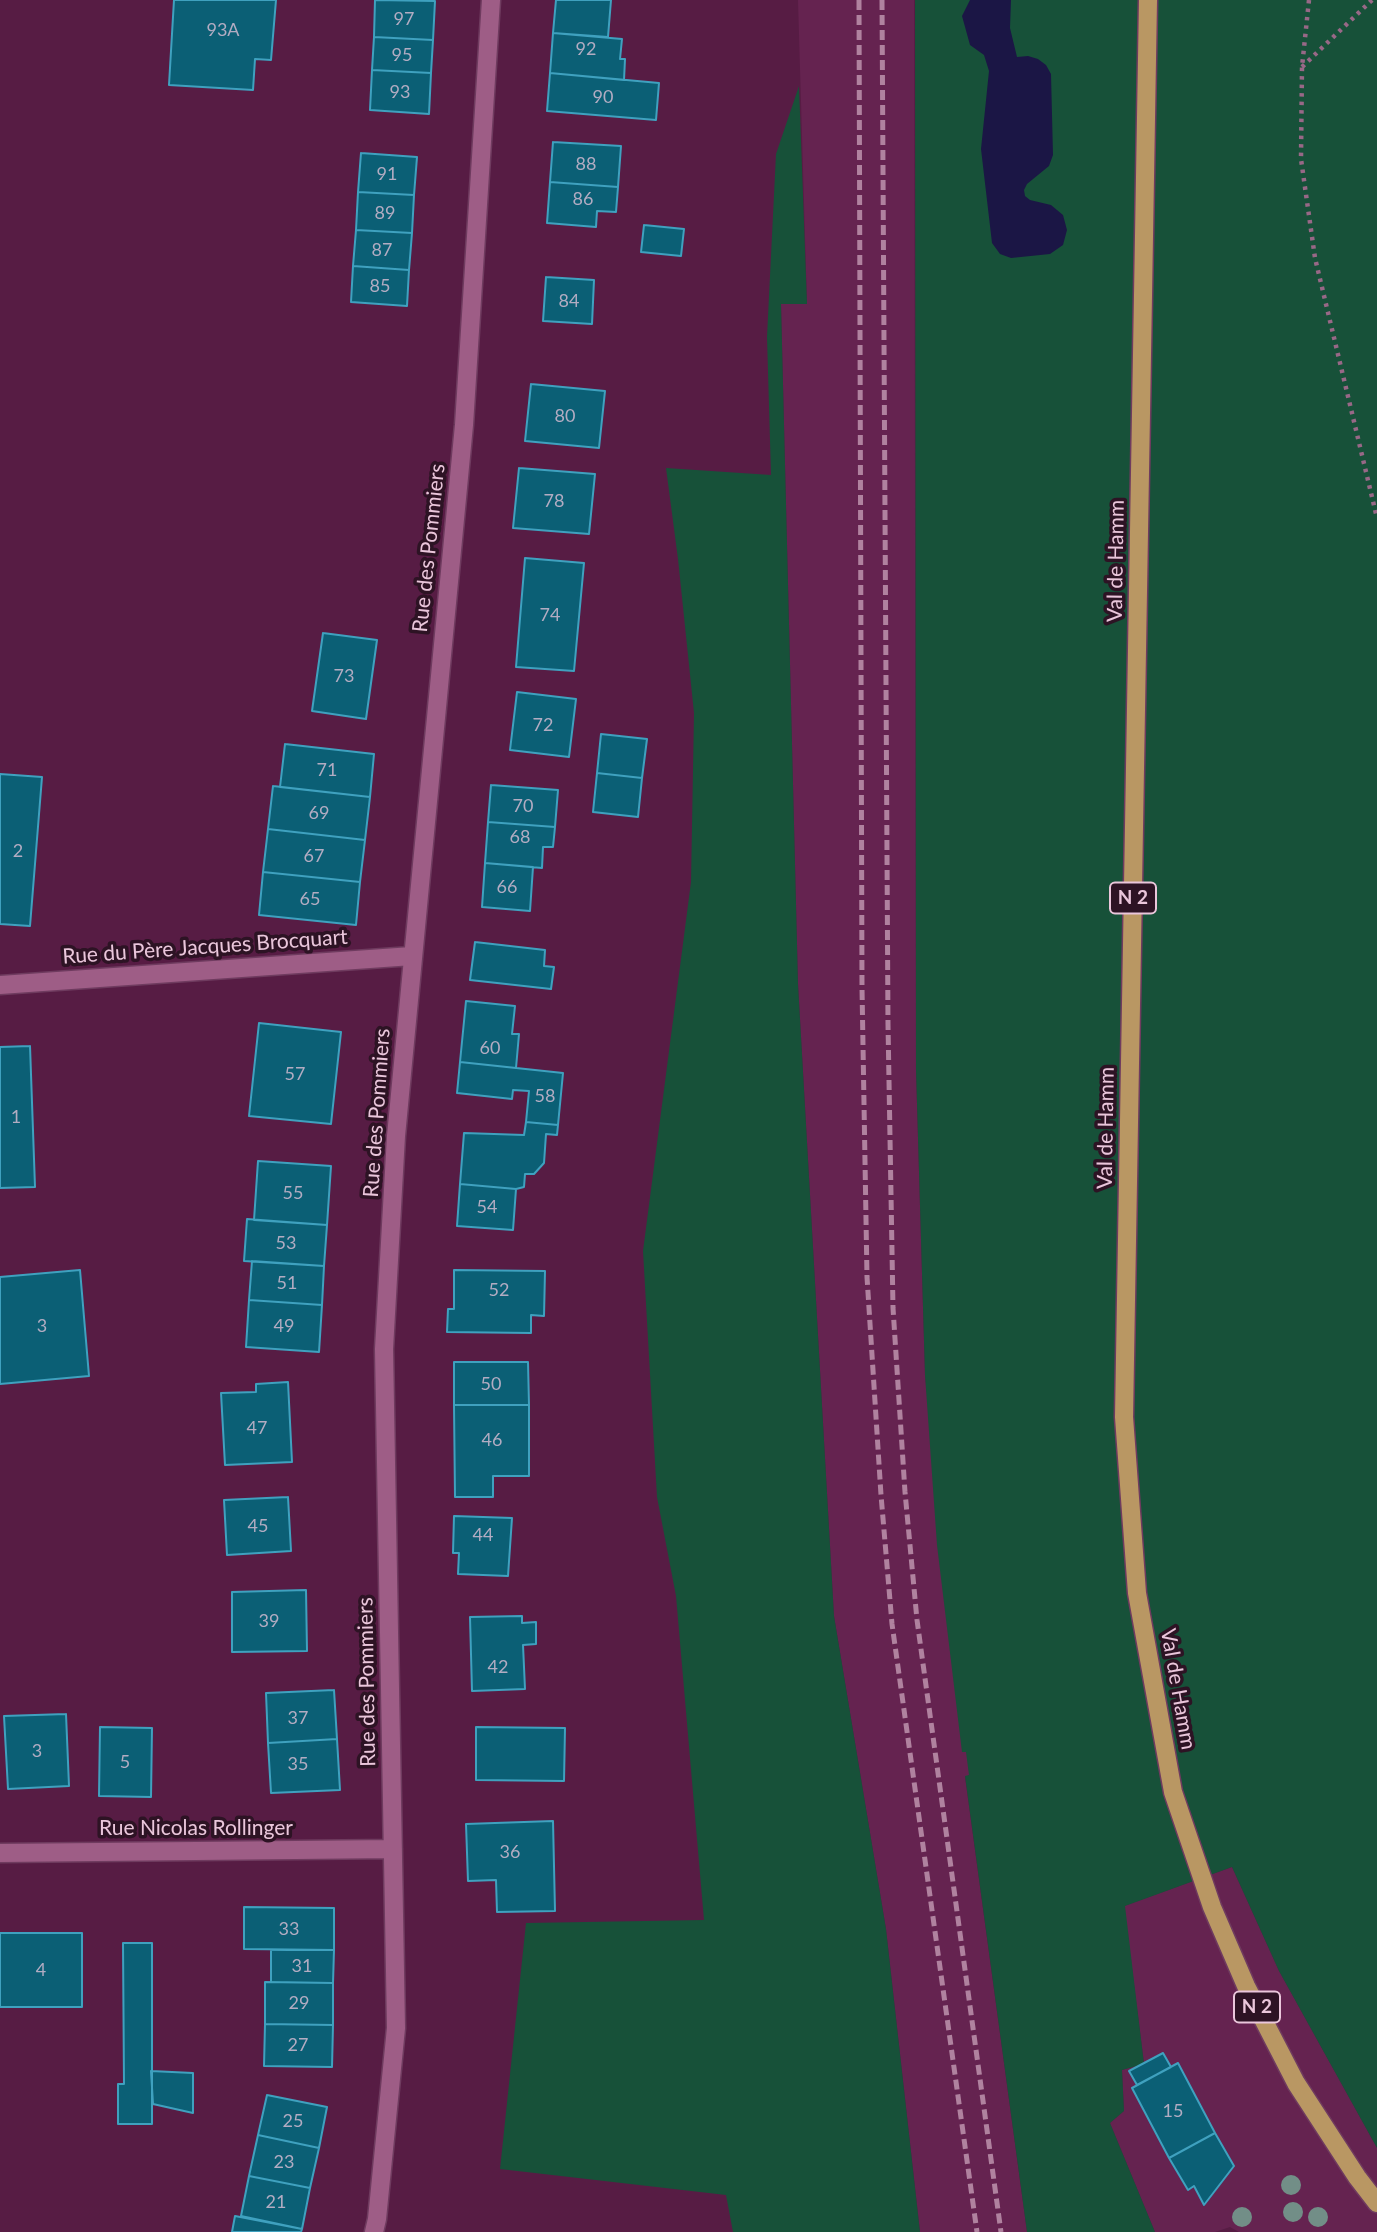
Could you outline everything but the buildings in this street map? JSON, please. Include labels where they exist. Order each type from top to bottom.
[{"type":"main road","name":"Val de Hamm","points":[[1148,0],[1124,1417],[1137,1592],[1173,1792],[1212,1907],[1246,1986],[1296,2083],[1377,2203]]},
{"type":"street","name":"Rue des Pommiers","points":[[374,2232],[396,2028],[384,1349],[396,1136],[464,425],[491,0]]},
{"type":"street","name":"Rue du Père Jacques Brocquart","points":[[0,985],[412,956]]},
{"type":"street","name":"Rue Nicolas Rollinger","points":[[0,1853],[393,1849]]},
{"type":"path","points":[[1309,0],[1303,67],[1301,159],[1315,258],[1377,518]]},
{"type":"path","points":[[1303,67],[1372,0]]},
{"type":"shaded area","points":[[798,0],[914,0],[916,1070],[925,1375],[971,1775],[965,1777],[1027,2232],[920,2232],[886,1929],[834,1616],[798,984],[781,304],[807,304]]},
{"type":"shaded area","points":[[970,0],[1011,0],[1010,28],[1017,57],[1038,59],[1046,65],[1051,74],[1053,155],[1049,166],[1027,184],[1024,190],[1025,196],[1030,200],[1051,205],[1063,215],[1067,230],[1063,245],[1050,254],[1011,258],[1000,254],[992,243],[981,149],[989,71],[984,55],[970,45],[962,16]]},
{"type":"shaded area","points":[[1232,1867],[1279,1971],[1377,2148],[1377,2232],[1239,2232],[1230,2227],[1215,2232],[1155,2232],[1110,2123],[1124,2111],[1122,2070],[1144,2063],[1124,1906]]},
{"type":"green space","points":[[915,0],[1377,0],[1377,2148],[1279,1971],[1232,1867],[1125,1906],[1144,2064],[1122,2070],[1124,2111],[1110,2123],[1155,2232],[1027,2232],[965,1776],[969,1775],[966,1752],[962,1752],[937,1545],[925,1375],[916,1070]]},
{"type":"green space","points":[[799,86],[807,304],[781,304],[798,984],[834,1616],[886,1929],[920,2232],[733,2232],[726,2195],[500,2169],[526,1923],[704,1920],[676,1596],[657,1497],[643,1251],[691,882],[694,713],[666,468],[771,475],[767,337],[776,154]]},
{"type":"railway","points":[[859,0],[862,988],[867,1277],[892,1624],[977,2232]]},
{"type":"railway","points":[[882,0],[888,1024],[893,1308],[905,1492],[917,1620],[1001,2232]]}]
